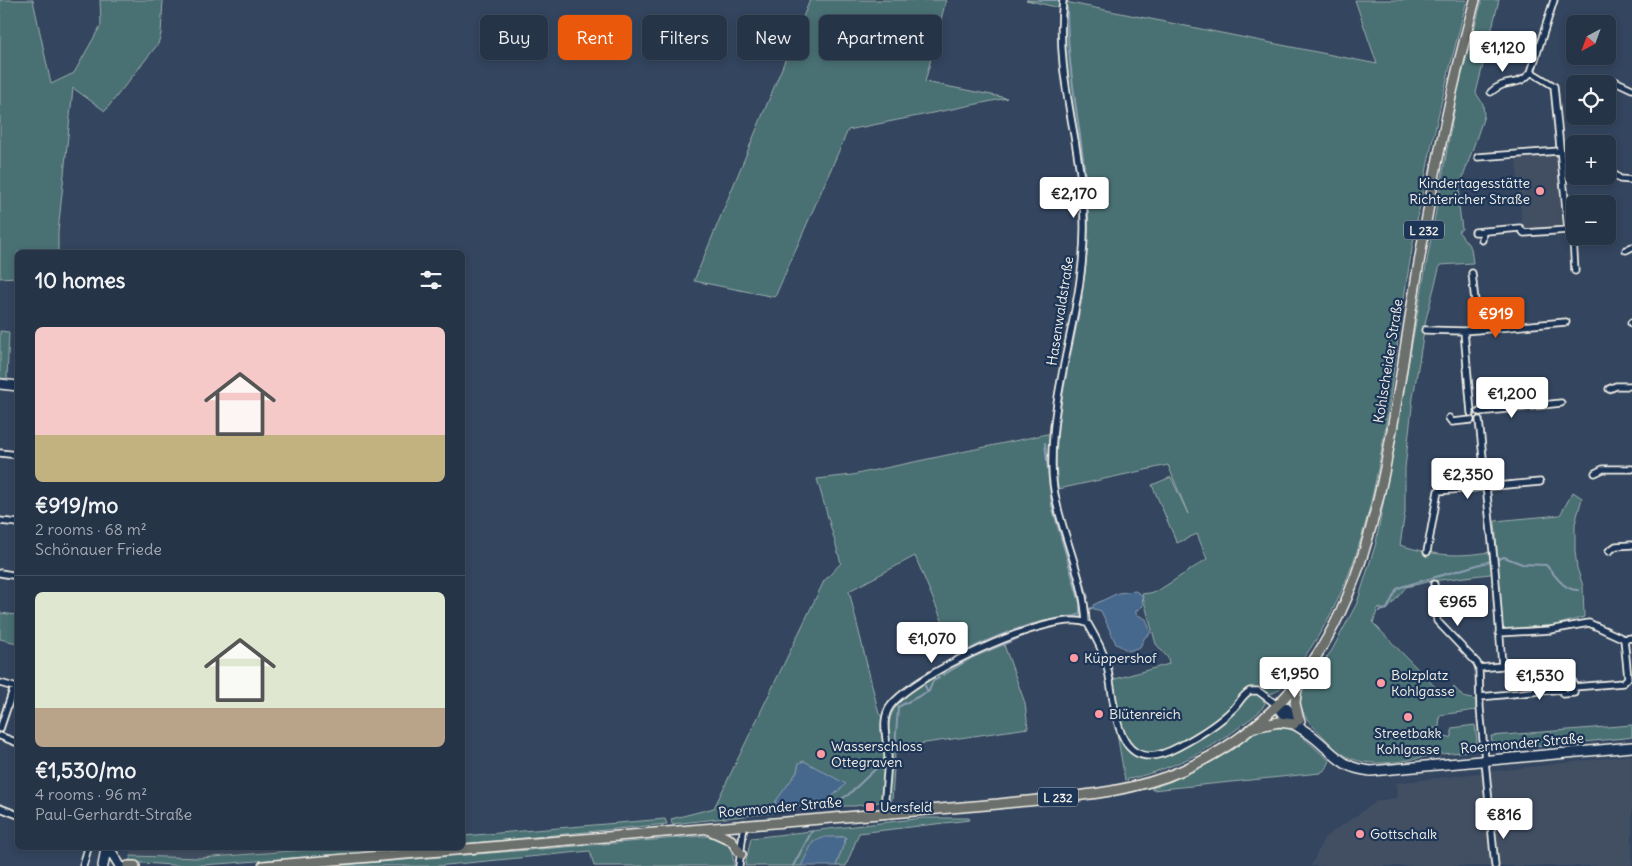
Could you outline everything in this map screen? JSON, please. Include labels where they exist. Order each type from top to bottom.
[{"type":"main road","name":"Kohlscheider Straße","points":[[1277,705],[1298,681],[1336,624],[1354,586],[1368,543],[1382,481],[1431,187],[1453,81],[1475,0]]},
{"type":"main road","points":[[0,384],[15,386]]},
{"type":"main road","points":[[1250,729],[1272,722],[1296,722],[1295,703],[1298,681]]},
{"type":"main road","name":"Roermonder Straße","points":[[465,849],[884,812],[998,804],[1114,790],[1151,782],[1183,770],[1223,748],[1250,729],[1277,705],[1280,713],[1296,722],[1340,760],[1358,769],[1381,770],[1632,747]]},
{"type":"main road","points":[[702,828],[725,836],[731,840],[741,854]]},
{"type":"main road","points":[[103,866],[107,850]]},
{"type":"main road","points":[[108,850],[120,866]]},
{"type":"main road","name":"Roermonder Straße","points":[[263,866],[448,850]]},
{"type":"main road","points":[[128,866],[135,866]]},
{"type":"street","name":"Hasenwaldstraße","points":[[1063,0],[1062,64],[1079,170],[1084,222],[1080,275],[1053,426],[1052,465],[1055,498],[1082,596],[1086,623]]},
{"type":"street","points":[[1492,92],[1500,84],[1519,82],[1532,72],[1554,0]]},
{"type":"street","points":[[1532,72],[1554,86],[1566,205]]},
{"type":"street","points":[[1616,80],[1632,88]]},
{"type":"street","points":[[1478,158],[1559,150]]},
{"type":"street","points":[[1616,176],[1620,179],[1632,180]]},
{"type":"street","points":[[1475,232],[1520,228],[1524,233],[1566,230]]},
{"type":"street","points":[[1482,240],[1483,231]]},
{"type":"street","points":[[1573,245],[1575,271]]},
{"type":"street","points":[[1626,250],[1632,246]]},
{"type":"street","points":[[1472,273],[1478,330]]},
{"type":"street","points":[[1425,330],[1464,331],[1566,322]]},
{"type":"street","points":[[1464,331],[1471,412]]},
{"type":"street","points":[[1609,389],[1616,386],[1632,386]]},
{"type":"street","points":[[1479,412],[1561,403]]},
{"type":"street","points":[[1449,418],[1452,422],[1471,420]]},
{"type":"street","points":[[1479,420],[1488,488],[1502,666],[1479,668]]},
{"type":"street","points":[[0,453],[15,455]]},
{"type":"street","points":[[1595,473],[1603,469],[1632,469]]},
{"type":"street","points":[[1428,552],[1438,491],[1540,482]]},
{"type":"street","points":[[0,521],[15,524]]},
{"type":"street","points":[[1609,551],[1616,546],[1632,545]]},
{"type":"street","points":[[0,573],[15,576]]},
{"type":"street","points":[[1434,584],[1437,621],[1477,663],[1479,668],[1495,866]]},
{"type":"street","points":[[884,812],[888,758],[886,716],[900,694],[974,651],[1018,634],[1057,623],[1086,623],[1100,647],[1106,662],[1120,737],[1129,748],[1145,755],[1168,752],[1206,730],[1232,710],[1250,691],[1258,691],[1277,705]]},
{"type":"street","points":[[1499,633],[1550,630],[1589,623],[1624,639],[1632,638]]},
{"type":"street","points":[[1480,697],[1562,689],[1563,694],[1574,693],[1574,687],[1623,683],[1628,678],[1629,655],[1624,639]]},
{"type":"street","points":[[0,684],[15,688]]},
{"type":"street","points":[[0,729],[15,691]]},
{"type":"street","points":[[0,736],[15,742]]},
{"type":"street","points":[[0,808],[15,814]]},
{"type":"street","points":[[740,866],[744,824]]},
{"type":"street","points":[[83,866],[87,850]]},
{"type":"shaded area","name":"Kindertagesstätte Richtericher Straße","points":[[1555,155],[1558,158],[1563,226],[1525,230],[1522,226],[1516,158]]},
{"type":"shaded area","points":[[1632,755],[1632,866],[1311,866],[1324,838],[1377,801],[1397,798],[1396,783]]},
{"type":"shaded area","points":[[130,850],[305,850],[200,858],[131,856]]},
{"type":"green space","points":[[0,0],[33,0],[51,84],[74,73],[101,25],[100,0],[163,0],[161,34],[158,44],[105,111],[73,88],[58,232],[58,250],[15,250],[15,277],[0,278]]},
{"type":"green space","points":[[810,0],[946,0],[942,16],[819,15],[819,60],[931,60],[925,82],[1007,98],[848,130],[775,297],[694,281],[785,60],[809,60],[809,15],[804,15]]},
{"type":"green space","points":[[1026,0],[1065,0],[1065,2],[1377,64],[1355,0],[1467,0],[1424,183],[1377,473],[1368,514],[1356,554],[1341,593],[1321,631],[1285,684],[1277,691],[1268,694],[1257,688],[1247,690],[1248,695],[1253,693],[1259,695],[1265,703],[1257,714],[1218,742],[1189,758],[1158,771],[1125,780],[1108,681],[1169,664],[1168,658],[1156,644],[1142,594],[1156,592],[1207,559],[1197,534],[1177,543],[1152,485],[1171,477],[1188,514],[1168,465],[1054,490],[1086,616],[1039,623],[957,656],[915,556],[849,591],[879,714],[882,716],[881,734],[889,733],[891,717],[899,702],[914,689],[951,666],[1003,642],[1025,703],[1028,728],[891,748],[895,753],[892,800],[855,806],[829,806],[827,801],[845,784],[804,761],[799,763],[797,772],[776,802],[780,809],[771,813],[672,824],[671,819],[714,808],[824,581],[841,563],[817,479],[852,475],[1052,433],[1080,275],[1083,222],[1063,49],[1064,9]]},
{"type":"green space","points":[[1482,0],[1499,0],[1476,93],[1483,104],[1484,116],[1460,186],[1459,207],[1462,229],[1458,231],[1471,248],[1473,263],[1440,265],[1426,319],[1413,398],[1405,468],[1405,512],[1400,545],[1426,552],[1449,555],[1497,551],[1495,521],[1560,515],[1573,492],[1582,498],[1575,524],[1575,550],[1577,568],[1583,586],[1584,617],[1556,625],[1503,630],[1498,573],[1432,581],[1406,587],[1387,610],[1378,608],[1373,623],[1445,697],[1454,687],[1463,697],[1476,700],[1476,710],[1440,715],[1439,727],[1432,729],[1433,739],[1452,737],[1452,728],[1475,725],[1477,740],[1475,749],[1396,762],[1371,763],[1347,757],[1337,750],[1306,717],[1301,707],[1300,695],[1332,650],[1357,603],[1376,543],[1458,89]]},
{"type":"green space","points":[[0,331],[9,332],[7,379],[0,378]]},
{"type":"green space","points":[[0,613],[15,615],[15,643],[0,639]]},
{"type":"green space","points":[[1632,725],[1632,737],[1500,750],[1493,747],[1491,736]]},
{"type":"green space","points":[[1287,728],[1298,733],[1330,761],[1326,769],[1320,773],[1152,790],[1152,788],[1172,781],[1263,729]]},
{"type":"green space","points":[[923,818],[969,818],[970,820],[859,833],[846,866],[836,866],[846,837],[821,839],[810,850],[801,866],[745,866],[751,838]]},
{"type":"green space","points":[[665,819],[667,824],[465,844],[465,836]]},
{"type":"green space","points":[[703,836],[718,838],[727,843],[732,851],[734,866],[594,866],[590,851],[436,866],[329,866]]},
{"type":"green space","points":[[305,850],[391,850],[186,866],[129,862],[131,856],[200,858]]},
{"type":"water","points":[[1135,591],[1142,595],[1143,606],[1136,611],[1136,614],[1146,619],[1151,633],[1145,637],[1140,647],[1129,651],[1116,644],[1101,611],[1094,609],[1093,605],[1118,593]]},
{"type":"water","points":[[804,761],[846,784],[827,801],[780,809],[775,802],[797,772],[799,763]]},
{"type":"water","points":[[825,837],[846,837],[836,866],[801,866],[813,842]]},
{"type":"waterway","points":[[1039,0],[1056,0]]},
{"type":"waterway","points":[[1067,8],[1069,55],[1088,207],[1088,243],[1082,291]]},
{"type":"waterway","points":[[1082,296],[1059,413],[1056,460],[1057,484],[1062,513],[1088,598]]},
{"type":"waterway","points":[[1045,443],[1052,506],[1080,603],[1080,613]]},
{"type":"waterway","points":[[1498,559],[1504,557],[1522,564],[1546,565],[1564,585],[1578,590]]},
{"type":"waterway","points":[[1380,611],[1387,609],[1397,589],[1401,587],[1491,561]]},
{"type":"waterway","points":[[929,673],[980,644],[999,636],[1037,623],[1076,616],[1080,613]]},
{"type":"waterway","points":[[1039,630],[1051,627]]},
{"type":"waterway","points":[[943,675],[973,657],[1035,631]]},
{"type":"waterway","points":[[890,757],[895,748],[898,707],[929,691],[933,681],[939,678]]},
{"type":"waterway","points":[[924,684],[928,692]]},
{"type":"waterway","points":[[829,806],[848,795],[885,760]]},
{"type":"waterway","points":[[793,866],[812,831]]},
{"type":"place","name":"Kindertagesstätte Richtericher Straße","points":[[1540,191]]},
{"type":"place","name":"Küppershof","points":[[1074,658]]},
{"type":"place","name":"Bolzplatz Kohlgasse","points":[[1381,683]]},
{"type":"place","name":"Blütenreich","points":[[1099,714]]},
{"type":"place","name":"Streetbakk Kohlgasse","points":[[1408,717]]},
{"type":"place","name":"Wasserschloss Ottegraven","points":[[821,754]]},
{"type":"place","name":"Uersfeld","points":[[870,807]]},
{"type":"place","name":"Gottschalk","points":[[1360,834]]}]
